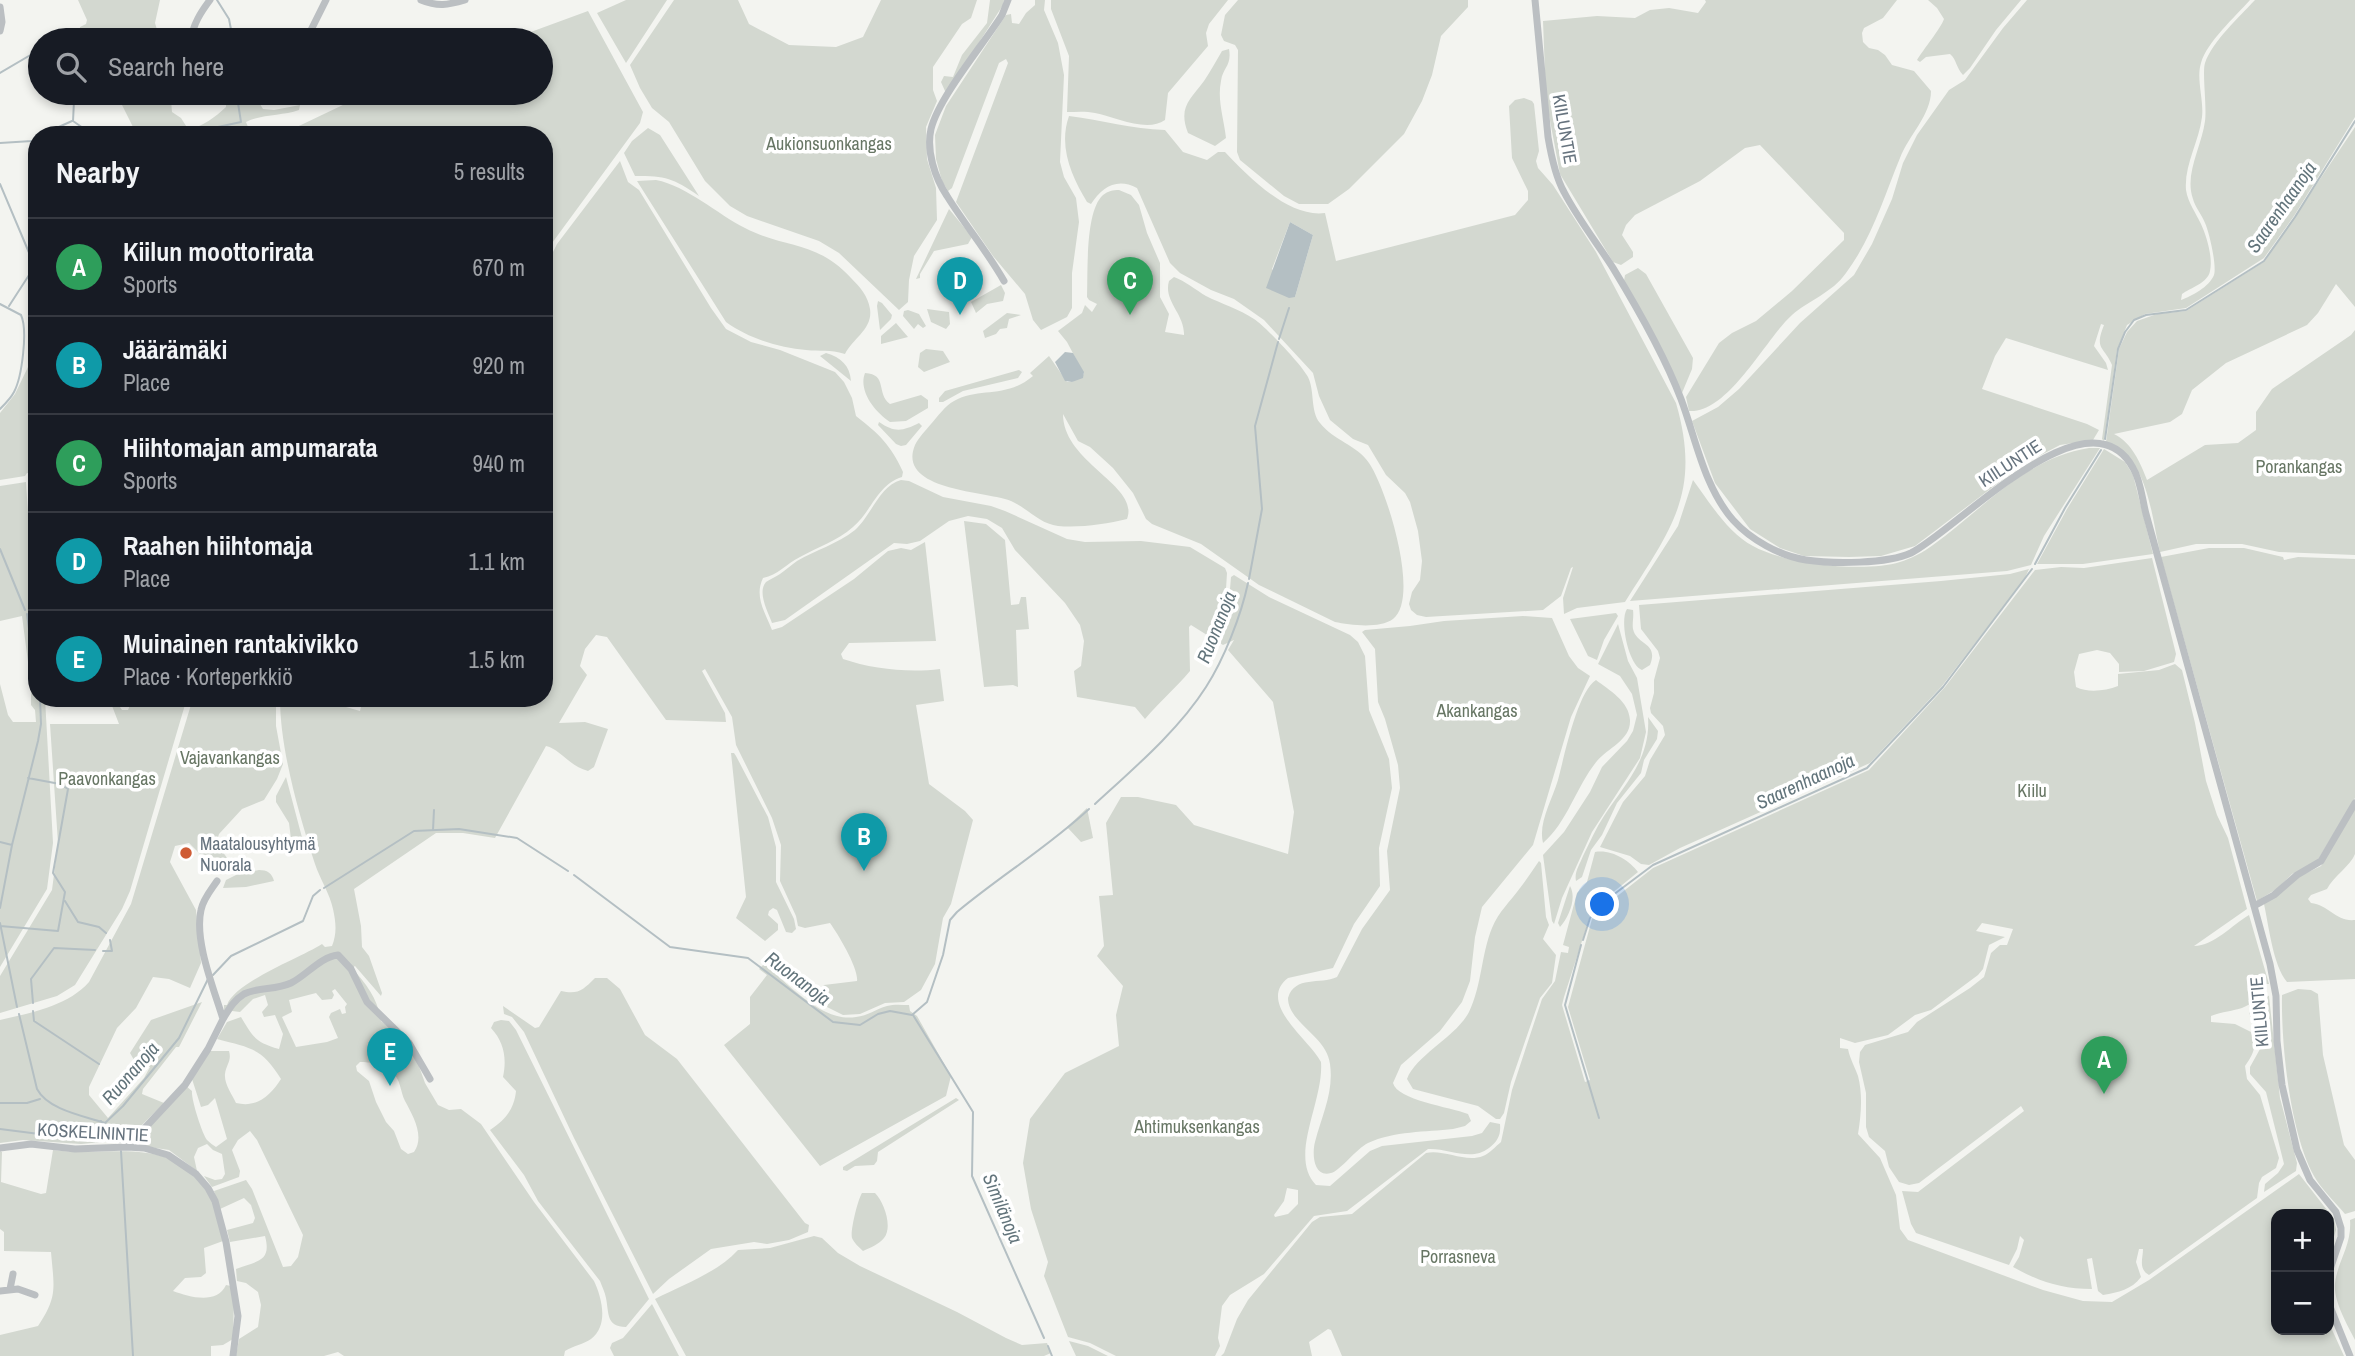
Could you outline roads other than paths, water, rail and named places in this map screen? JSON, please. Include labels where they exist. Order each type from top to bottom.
[{"type":"street","points":[[193,28],[200,13],[211,0]]},
{"type":"street","points":[[312,28],[326,0]]},
{"type":"street","points":[[421,0],[443,6],[465,0]]},
{"type":"street","points":[[1004,281],[941,187],[930,145],[932,129],[943,104],[1002,15],[1008,0]]},
{"type":"street","name":"KIILUNTIE","points":[[1535,0],[1548,137],[1564,192],[1650,334],[1677,389],[1698,453],[1717,494],[1733,520],[1748,533],[1780,552],[1803,559],[1894,559],[1922,546],[2006,481],[2062,450],[2075,445],[2101,444],[2116,450],[2132,465],[2254,906],[2276,996],[2282,1085],[2297,1150],[2310,1180],[2334,1209]]},
{"type":"street","points":[[0,7],[0,31]]},
{"type":"street","points":[[2254,906],[2321,861],[2355,803]]},
{"type":"street","points":[[217,881],[202,905],[200,920],[208,968],[223,1019]]},
{"type":"street","points":[[127,1147],[185,1085],[235,1001],[246,993],[292,983],[330,957],[338,955],[351,969],[367,1002],[409,1043],[430,1079]]},
{"type":"street","name":"KOSKELININTIE","points":[[0,1148],[31,1144],[75,1149],[127,1147],[157,1151],[177,1160],[196,1174],[212,1194],[226,1242],[237,1306],[233,1356]]},
{"type":"street","name":"KIILUNTIE","points":[[2334,1210],[2341,1228],[2341,1237],[2334,1257]]},
{"type":"street","points":[[10,1289],[13,1274]]},
{"type":"street","points":[[0,1291],[18,1289],[35,1295]]},
{"type":"street","points":[[2334,1316],[2350,1356]]},
{"type":"waterway","points":[[217,0],[229,19],[231,28]]},
{"type":"waterway","points":[[0,73],[28,56]]},
{"type":"waterway","points":[[74,105],[73,121],[80,126]]},
{"type":"waterway","points":[[223,126],[241,122],[238,105]]},
{"type":"waterway","points":[[61,126],[72,121]]},
{"type":"waterway","name":"Saarenhaanoja","points":[[2105,439],[2118,349],[2134,320],[2146,315],[2186,310],[2264,261],[2355,121]]},
{"type":"waterway","points":[[0,143],[28,141]]},
{"type":"waterway","points":[[0,184],[28,250]]},
{"type":"waterway","points":[[9,306],[28,277]]},
{"type":"waterway","name":"Ruonanoja","points":[[0,304],[21,315],[24,331],[17,385],[0,409]]},
{"type":"waterway","name":"Ruonanoja","points":[[1279,339],[1289,308]]},
{"type":"waterway","name":"Ruonanoja","points":[[1249,579],[1262,509],[1255,426],[1278,342]]},
{"type":"waterway","name":"Saarenhaanoja","points":[[2035,564],[2101,450]]},
{"type":"waterway","name":"Ruonanoja","points":[[0,549],[25,610]]},
{"type":"waterway","name":"Saarenhaanoja","points":[[1583,940],[1590,918],[1601,904],[1653,865],[1867,768],[1943,687],[2032,569]]},
{"type":"waterway","name":"Ruonanoja","points":[[1095,804],[1169,734],[1195,703],[1219,664],[1231,637],[1248,583]]},
{"type":"waterway","name":"Ruonanoja","points":[[27,614],[28,621]]},
{"type":"waterway","name":"Ruonanoja","points":[[0,908],[12,845],[38,741],[40,707]]},
{"type":"waterway","points":[[0,926],[58,931],[65,892],[53,873],[68,789],[60,784],[28,778]]},
{"type":"waterway","name":"Ruonanoja","points":[[574,875],[670,947],[748,958],[833,1022],[860,1025],[878,1014],[890,1011],[912,1015],[927,1002],[943,955],[950,920],[1089,809]]},
{"type":"waterway","points":[[433,830],[434,810]]},
{"type":"waterway","name":"Ruonanoja","points":[[324,888],[414,831],[459,829],[517,838],[568,871]]},
{"type":"waterway","points":[[0,842],[12,845]]},
{"type":"waterway","name":"Ruonanoja","points":[[213,975],[231,956],[303,921],[313,896],[320,890]]},
{"type":"waterway","points":[[65,901],[78,922],[99,927],[106,933]]},
{"type":"waterway","name":"Ruonanoja","points":[[0,923],[17,1007]]},
{"type":"waterway","points":[[103,951],[112,951],[110,940]]},
{"type":"waterway","name":"Saarenhaanoja","points":[[1581,945],[1565,1005],[1599,1118]]},
{"type":"waterway","points":[[33,1003],[31,979],[54,948],[95,950]]},
{"type":"waterway","name":"Ruonanoja","points":[[19,1014],[37,1089],[42,1096],[67,1111],[105,1123],[123,1106],[179,1038],[208,979]]},
{"type":"waterway","points":[[33,1011],[34,1021],[99,1064]]},
{"type":"waterway","name":"Similänoja","points":[[913,1015],[973,1112],[972,1176],[1044,1338]]},
{"type":"waterway","points":[[0,1103],[27,1103],[40,1099]]},
{"type":"waterway","points":[[101,1121],[106,1135],[120,1142]]},
{"type":"waterway","points":[[0,1129],[55,1136]]},
{"type":"waterway","points":[[121,1151],[133,1356]]},
{"type":"waterway","name":"Similänoja","points":[[1048,1346],[1052,1356]]},
{"type":"place","name":"Raahen hiihtomaja","points":[[960,315]]},
{"type":"place","name":"Hiihtomajan ampumarata","points":[[1130,315]]},
{"type":"place","name":"Maatalousyhtymä Nuorala","points":[[186,853]]},
{"type":"place","name":"Jäärämäki","points":[[864,871]]},
{"type":"place","name":"Muinainen rantakivikko","points":[[390,1086]]},
{"type":"place","name":"Kiilun moottorirata","points":[[2104,1094]]},
{"type":"park label","name":"Aukionsuonkangas","points":[[829,143]]},
{"type":"park label","name":"Porankangas","points":[[2299,466]]},
{"type":"park label","name":"Akankangas","points":[[1477,710]]},
{"type":"park label","name":"Vajavankangas","points":[[230,757]]},
{"type":"park label","name":"Paavonkangas","points":[[107,778]]},
{"type":"park label","name":"Kiilu","points":[[2032,790]]},
{"type":"park label","name":"Ahtimuksenkangas","points":[[1197,1126]]},
{"type":"park label","name":"Porrasneva","points":[[1458,1256]]}]
